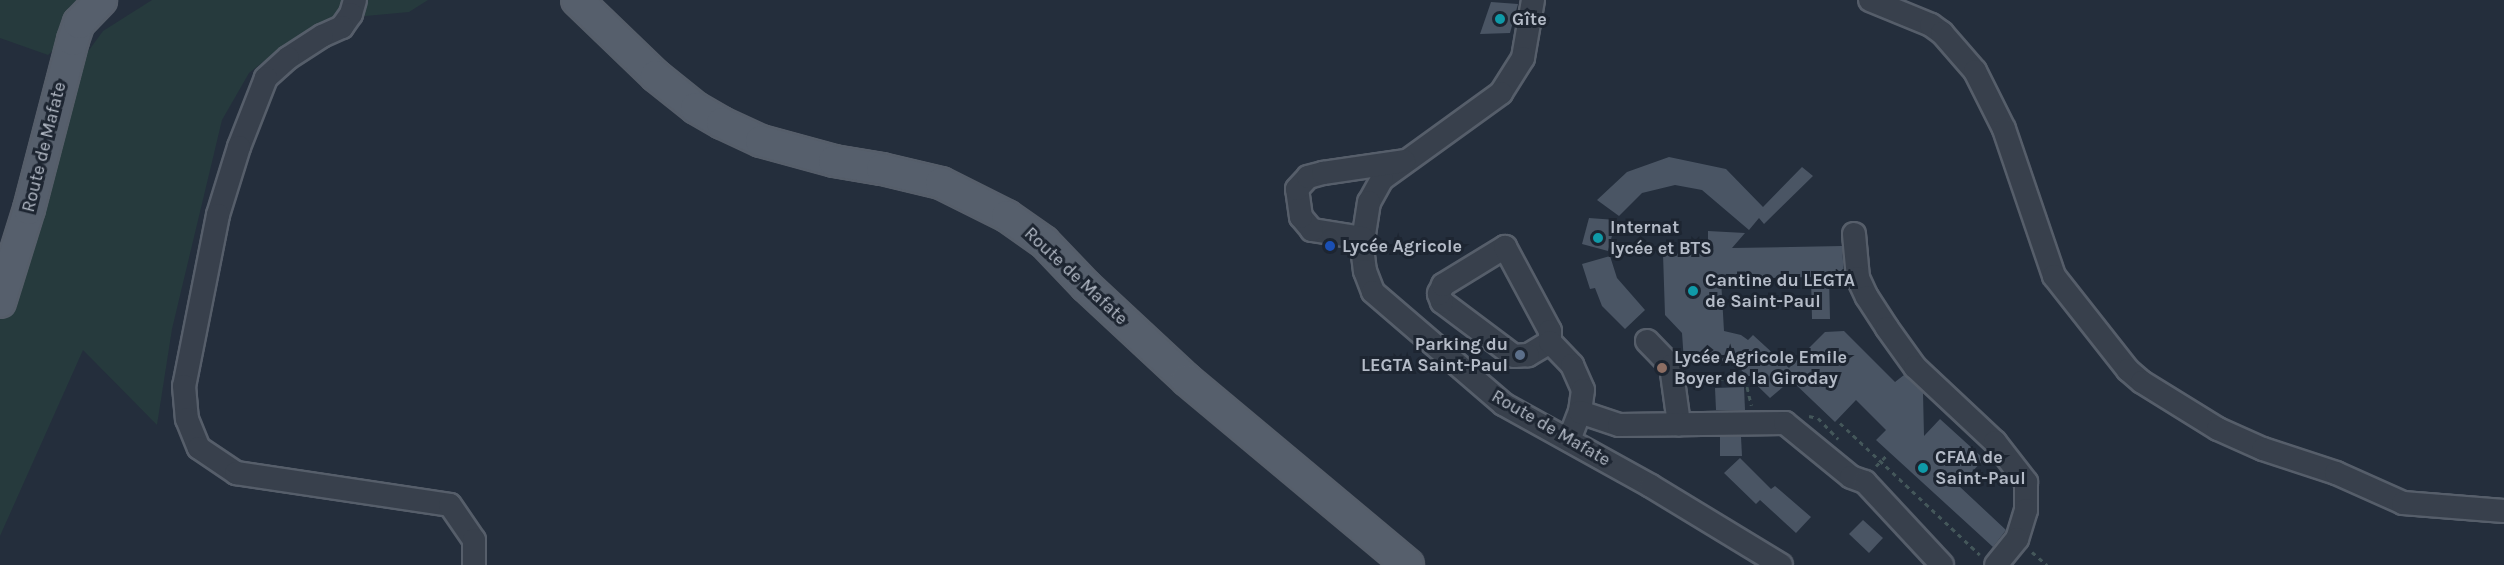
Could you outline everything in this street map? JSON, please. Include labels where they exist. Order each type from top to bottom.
[{"type":"main road","name":"Route de Mafate","points":[[0,302],[29,209],[73,40],[79,23],[101,0]]},
{"type":"main road","name":"Route de Mafate","points":[[577,0],[656,76],[696,108],[722,123],[761,141],[834,161],[882,169],[941,183],[1007,216],[1044,242],[1086,286],[1187,380],[1408,565]]},
{"type":"street","points":[[355,0],[351,14],[342,27],[322,36],[288,58],[266,78],[239,147],[218,215],[184,386],[186,419],[199,448],[236,472],[450,505],[474,540],[474,565]]},
{"type":"street","name":"Route de Mafate","points":[[1533,0],[1522,58],[1501,93],[1382,179],[1370,202],[1363,238],[1365,271],[1373,292],[1503,404],[1651,486],[1781,565]]},
{"type":"street","points":[[1870,0],[1931,24],[1942,33],[1975,71],[2004,129],[2054,276],[2128,370],[2142,382],[2218,429],[2263,449],[2336,473],[2403,503],[2504,511]]},
{"type":"street","points":[[1363,238],[1312,230],[1301,217],[1297,189],[1308,177],[1323,173],[1405,161]]},
{"type":"street","points":[[1854,234],[1858,278],[1887,328],[1915,367],[1995,442],[2026,482],[2026,510],[2017,539],[1989,561]]},
{"type":"street","points":[[1550,342],[1528,355],[1514,356],[1442,302],[1439,294],[1443,285],[1505,248],[1550,331],[1550,342],[1572,365],[1583,390],[1580,412],[1569,440]]},
{"type":"street","points":[[1647,341],[1671,366],[1679,424]]},
{"type":"street","points":[[1580,412],[1619,424],[1785,423],[1851,477],[1865,482],[1942,565]]},
{"type":"path","points":[[1840,423],[1989,561]]},
{"type":"green space","points":[[0,0],[110,0],[48,55],[0,38]]},
{"type":"green space","points":[[152,0],[428,0],[409,12],[333,19],[290,41],[249,73],[222,120],[172,329],[157,425],[83,350],[0,536],[0,309],[67,80],[103,31]]},
{"type":"building","name":"Gîte","points":[[1491,2],[1518,4],[1510,33],[1480,34]]},
{"type":"building","points":[[1669,157],[1726,169],[1763,207],[1802,167],[1813,176],[1764,224],[1759,218],[1749,230],[1702,190],[1675,185],[1642,193],[1619,216],[1597,200],[1627,172]]},
{"type":"building","points":[[1589,218],[1616,220],[1608,251],[1582,244]]},
{"type":"building","points":[[1708,231],[1745,233],[1732,248],[1842,246],[1844,276],[1829,276],[1830,319],[1812,319],[1811,277],[1721,279],[1724,331],[1741,335],[1748,340],[1753,335],[1789,368],[1825,332],[1844,331],[1895,382],[1904,375],[1923,393],[1924,436],[1940,419],[1984,459],[1959,486],[2006,530],[1993,547],[1876,440],[1886,430],[1856,400],[1835,422],[1791,380],[1770,398],[1732,361],[1684,362],[1682,333],[1665,315],[1663,254],[1708,253]]},
{"type":"building","points":[[1610,256],[1617,278],[1645,310],[1625,329],[1602,306],[1595,288],[1590,289],[1582,264]]},
{"type":"building","points":[[1744,387],[1745,410],[1716,410],[1715,388]]},
{"type":"building","points":[[1720,437],[1741,437],[1742,456],[1720,456]]},
{"type":"building","points":[[1740,458],[1771,489],[1775,486],[1811,517],[1796,533],[1760,500],[1756,504],[1724,473]]},
{"type":"building","points":[[1863,520],[1883,538],[1869,553],[1849,534]]},
{"type":"place","name":"Gîte","points":[[1500,19]]},
{"type":"place","name":"Internat lycée et BTS","points":[[1598,238]]},
{"type":"place","name":"Lycée Agricole","points":[[1330,246]]},
{"type":"place","name":"Cantine du LEGTA de Saint-Paul","points":[[1693,291]]},
{"type":"place","name":"Parking du LEGTA Saint-Paul","points":[[1520,355]]},
{"type":"place","name":"Lycée Agricole Emile Boyer de la Giroday","points":[[1662,368]]},
{"type":"place","name":"CFAA de Saint-Paul","points":[[1923,468]]}]
